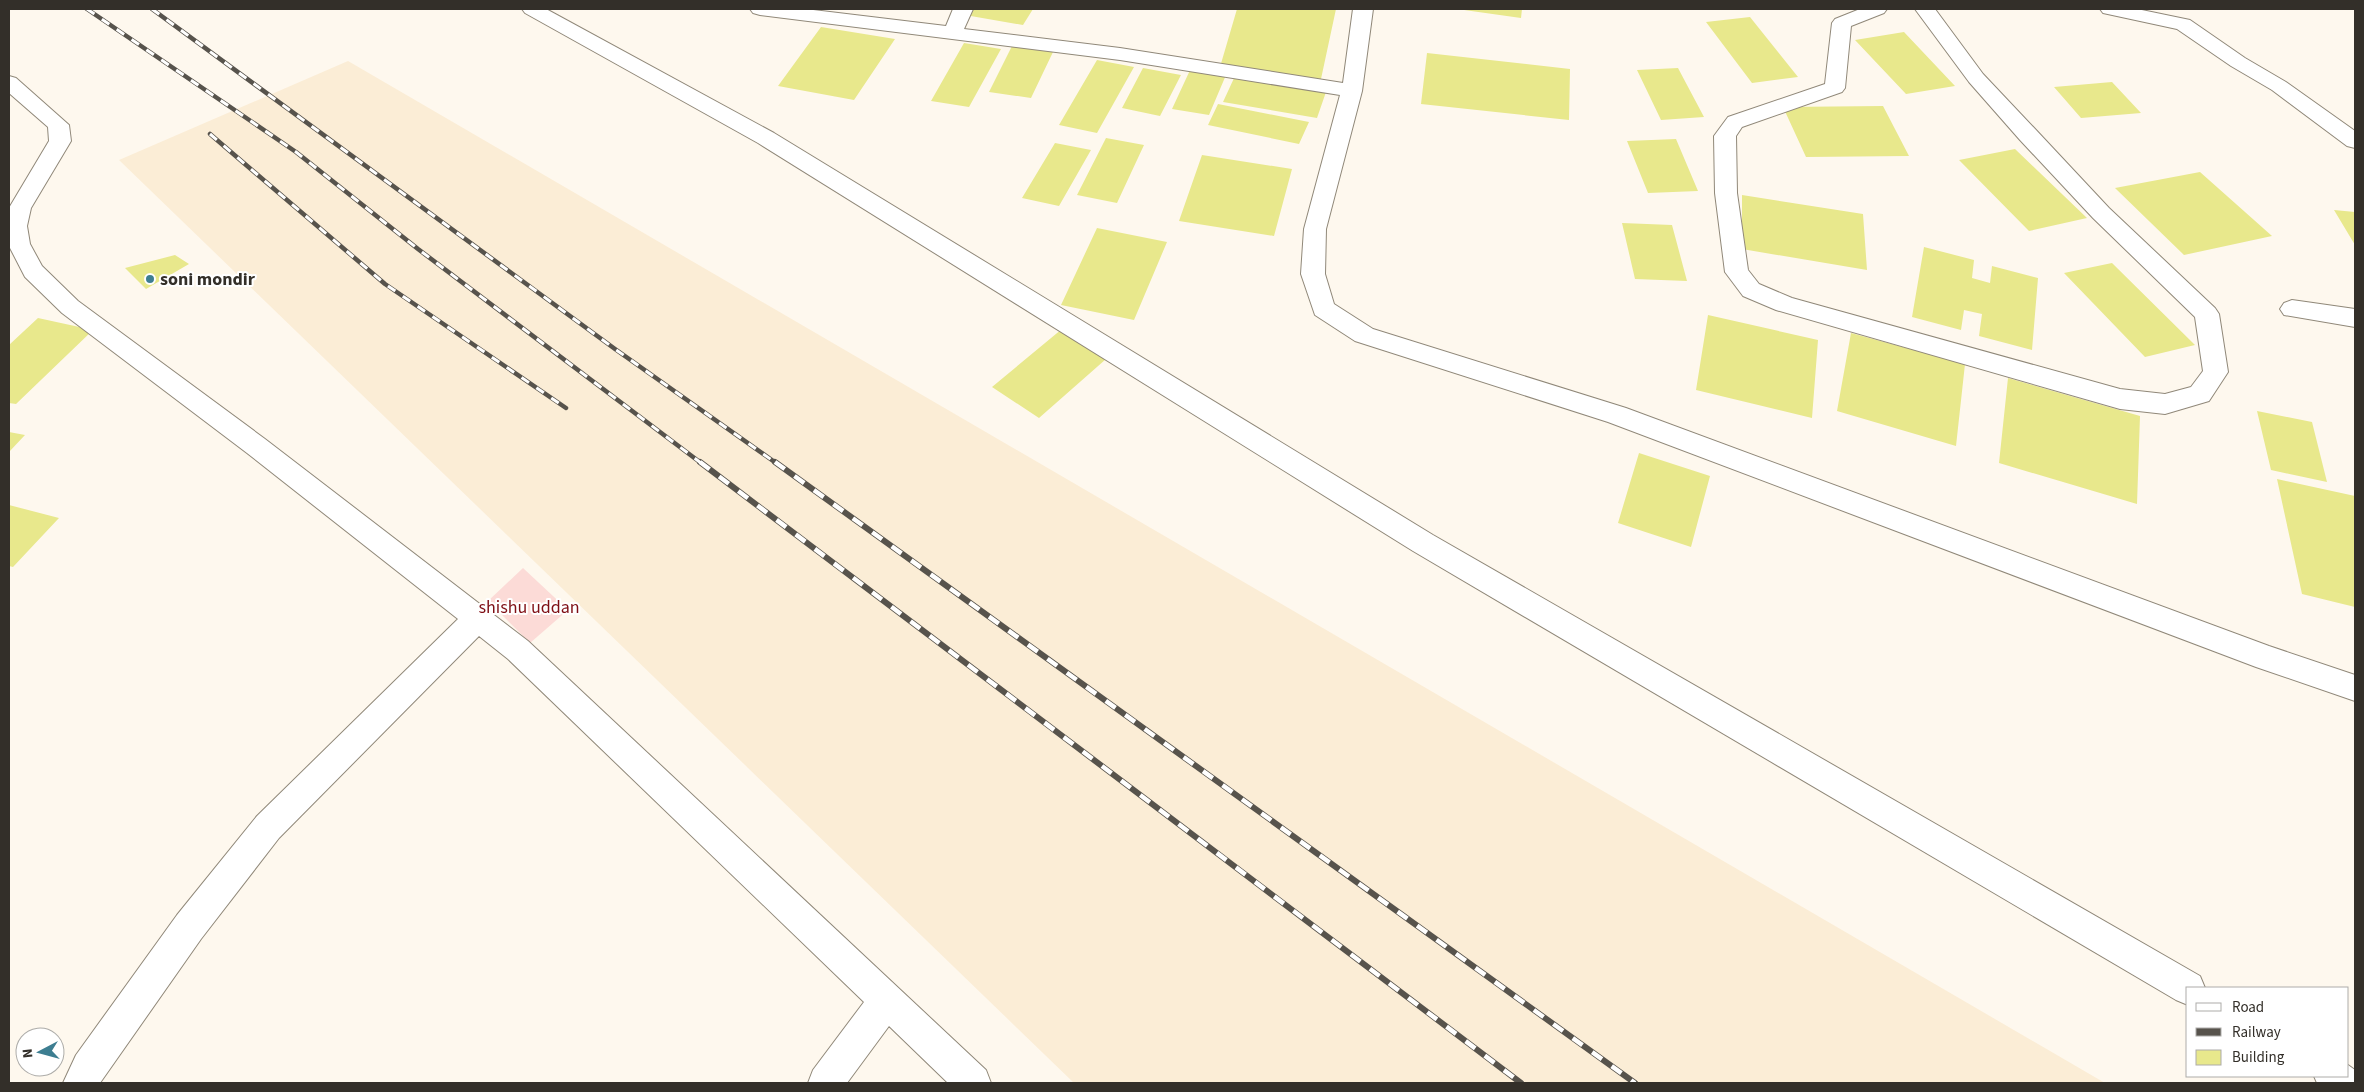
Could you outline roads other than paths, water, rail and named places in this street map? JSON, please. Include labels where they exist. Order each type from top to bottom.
[{"type":"street","points":[[532,9],[766,138],[1423,543],[2186,987]]},
{"type":"street","points":[[760,9],[1120,54],[1352,91]]},
{"type":"street","points":[[952,34],[963,9]]},
{"type":"street","points":[[1363,9],[1352,91],[1315,229],[1313,274],[1323,309],[1364,335],[1616,415],[2266,658],[2355,688]]},
{"type":"street","points":[[1877,9],[1842,23],[1835,88],[1734,122],[1724,136],[1726,193],[1737,272],[1751,290],[1784,304],[2120,399],[2165,404],[2200,394],[2216,372],[2207,314],[2101,213],[2028,136],[1976,78],[1925,9]]},
{"type":"street","points":[[2110,9],[2185,16],[2238,62],[2279,86],[2355,140]]},
{"type":"street","points":[[9,82],[58,125],[60,141],[47,165],[14,210],[19,244],[33,271],[70,307],[256,446],[518,650],[973,1083]]},
{"type":"street","points":[[2292,309],[2355,318]]},
{"type":"street","points":[[81,1083],[89,1068],[189,926],[268,827],[478,618]]},
{"type":"street","points":[[826,1083],[886,1002]]},
{"type":"railway","points":[[87,9],[296,152],[418,249],[701,463]]},
{"type":"railway","points":[[152,9],[615,349],[776,463]]},
{"type":"railway","points":[[210,134],[385,284],[566,408]]},
{"type":"railway","points":[[700,462],[1521,1083]]},
{"type":"railway","points":[[775,462],[1635,1083]]},
{"type":"place","name":"soni mondir","points":[[150,279]]},
{"type":"park label","name":"shishu uddan","points":[[529,607]]}]
